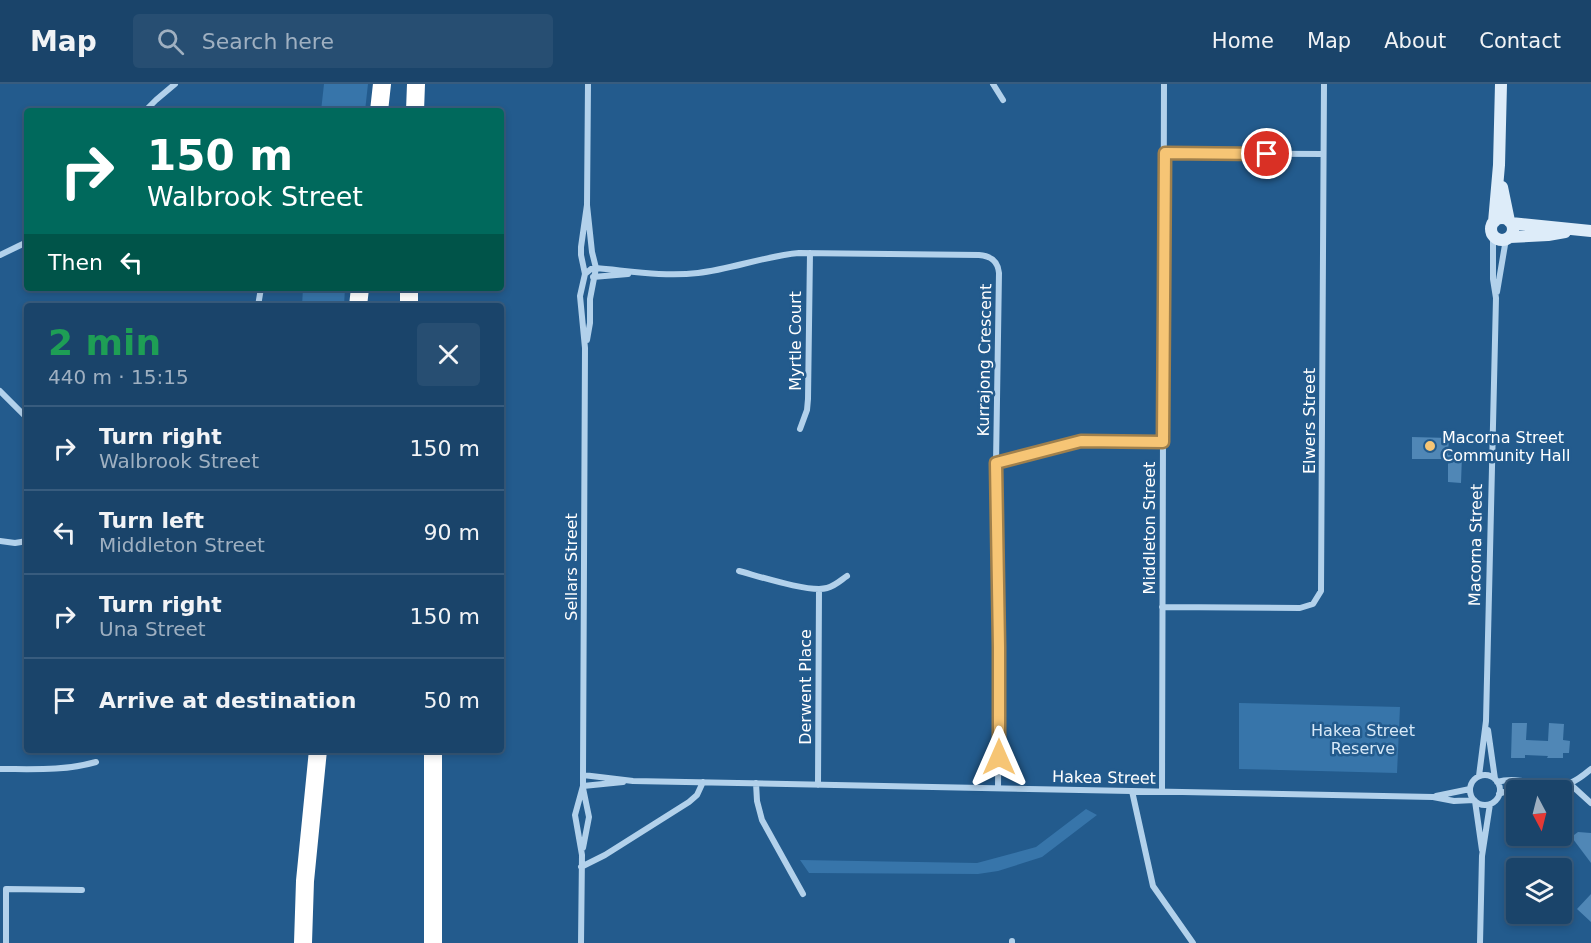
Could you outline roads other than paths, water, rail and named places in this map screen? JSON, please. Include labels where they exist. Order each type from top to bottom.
[{"type":"highway","points":[[379,108],[382,84]]},
{"type":"highway","points":[[415,108],[416,84]]},
{"type":"highway","points":[[303,943],[305,881],[318,753]]},
{"type":"highway","points":[[433,753],[433,943]]},
{"type":"street","points":[[148,108],[175,84]]},
{"type":"street","name":"Sellars Street","points":[[585,348],[590,323],[590,298],[596,268],[587,205],[589,84]]},
{"type":"street","points":[[993,84],[1003,100]]},
{"type":"street","name":"Middleton Street","points":[[1162,791],[1164,84]]},
{"type":"street","name":"Elwers Street","points":[[1162,607],[1300,608],[1313,604],[1321,591],[1324,84]]},
{"type":"street","points":[[1500,84],[1499,165],[1494,222],[1491,228],[1493,235],[1499,239],[1578,230]]},
{"type":"street","points":[[1165,153],[1323,154]]},
{"type":"street","points":[[1499,165],[1504,201],[1513,230],[1508,238]]},
{"type":"street","name":"Sellars Street","points":[[581,943],[581,867],[589,817],[583,786],[585,348],[580,296],[585,274],[581,247],[587,205]]},
{"type":"street","points":[[1494,222],[1499,218],[1510,222],[1591,231]]},
{"type":"street","name":"Macorna Street","points":[[1493,235],[1493,279],[1496,298]]},
{"type":"street","name":"Macorna Street","points":[[1479,776],[1486,721],[1496,298],[1508,238]]},
{"type":"street","points":[[0,255],[24,243]]},
{"type":"street","name":"Kurrajong Crescent","points":[[585,274],[595,277],[634,273],[696,273],[779,256],[810,253],[979,255],[989,256],[996,262],[999,273],[996,463],[999,647],[998,788]]},
{"type":"street","name":"Myrtle Court","points":[[800,429],[807,410],[808,399],[810,253]]},
{"type":"street","points":[[585,274],[596,268]]},
{"type":"street","name":"Kurrajong Crescent","points":[[596,268],[634,273]]},
{"type":"street","points":[[0,391],[24,415]]},
{"type":"street","points":[[996,463],[1081,441],[1163,442]]},
{"type":"street","points":[[0,541],[24,542]]},
{"type":"street","points":[[739,571],[819,590],[833,586],[847,576]]},
{"type":"street","name":"Derwent Place","points":[[818,784],[819,590]]},
{"type":"street","name":"Macorna Street","points":[[1486,721],[1496,781]]},
{"type":"street","points":[[0,769],[57,768],[96,762]]},
{"type":"street","points":[[1572,782],[1591,770]]},
{"type":"street","name":"Hakea Street","points":[[583,775],[633,781],[1433,797],[1475,801]]},
{"type":"street","points":[[1475,801],[1485,805],[1497,798],[1500,790],[1496,781],[1488,776],[1479,776],[1473,781],[1470,789],[1475,801],[1482,856]]},
{"type":"street","points":[[1496,781],[1506,780]]},
{"type":"street","name":"Hakea Street","points":[[583,786],[633,781]]},
{"type":"street","points":[[581,867],[689,802],[697,795],[703,782]]},
{"type":"street","points":[[756,783],[757,801],[762,820],[803,894]]},
{"type":"street","name":"Sellars Street","points":[[582,855],[575,815],[583,786]]},
{"type":"street","points":[[1572,786],[1591,803]]},
{"type":"street","name":"Hakea Street","points":[[1433,797],[1470,789]]},
{"type":"street","points":[[1132,791],[1153,886],[1193,943]]},
{"type":"street","points":[[1499,794],[1506,791]]},
{"type":"street","points":[[1480,943],[1482,856],[1490,804]]},
{"type":"street","points":[[6,943],[3,887],[82,890]]},
{"type":"place","name":"Macorna Street Community Hall","points":[[1430,446]]},
{"type":"park label","name":"Hakea Street Reserve","points":[[1363,739]]}]
